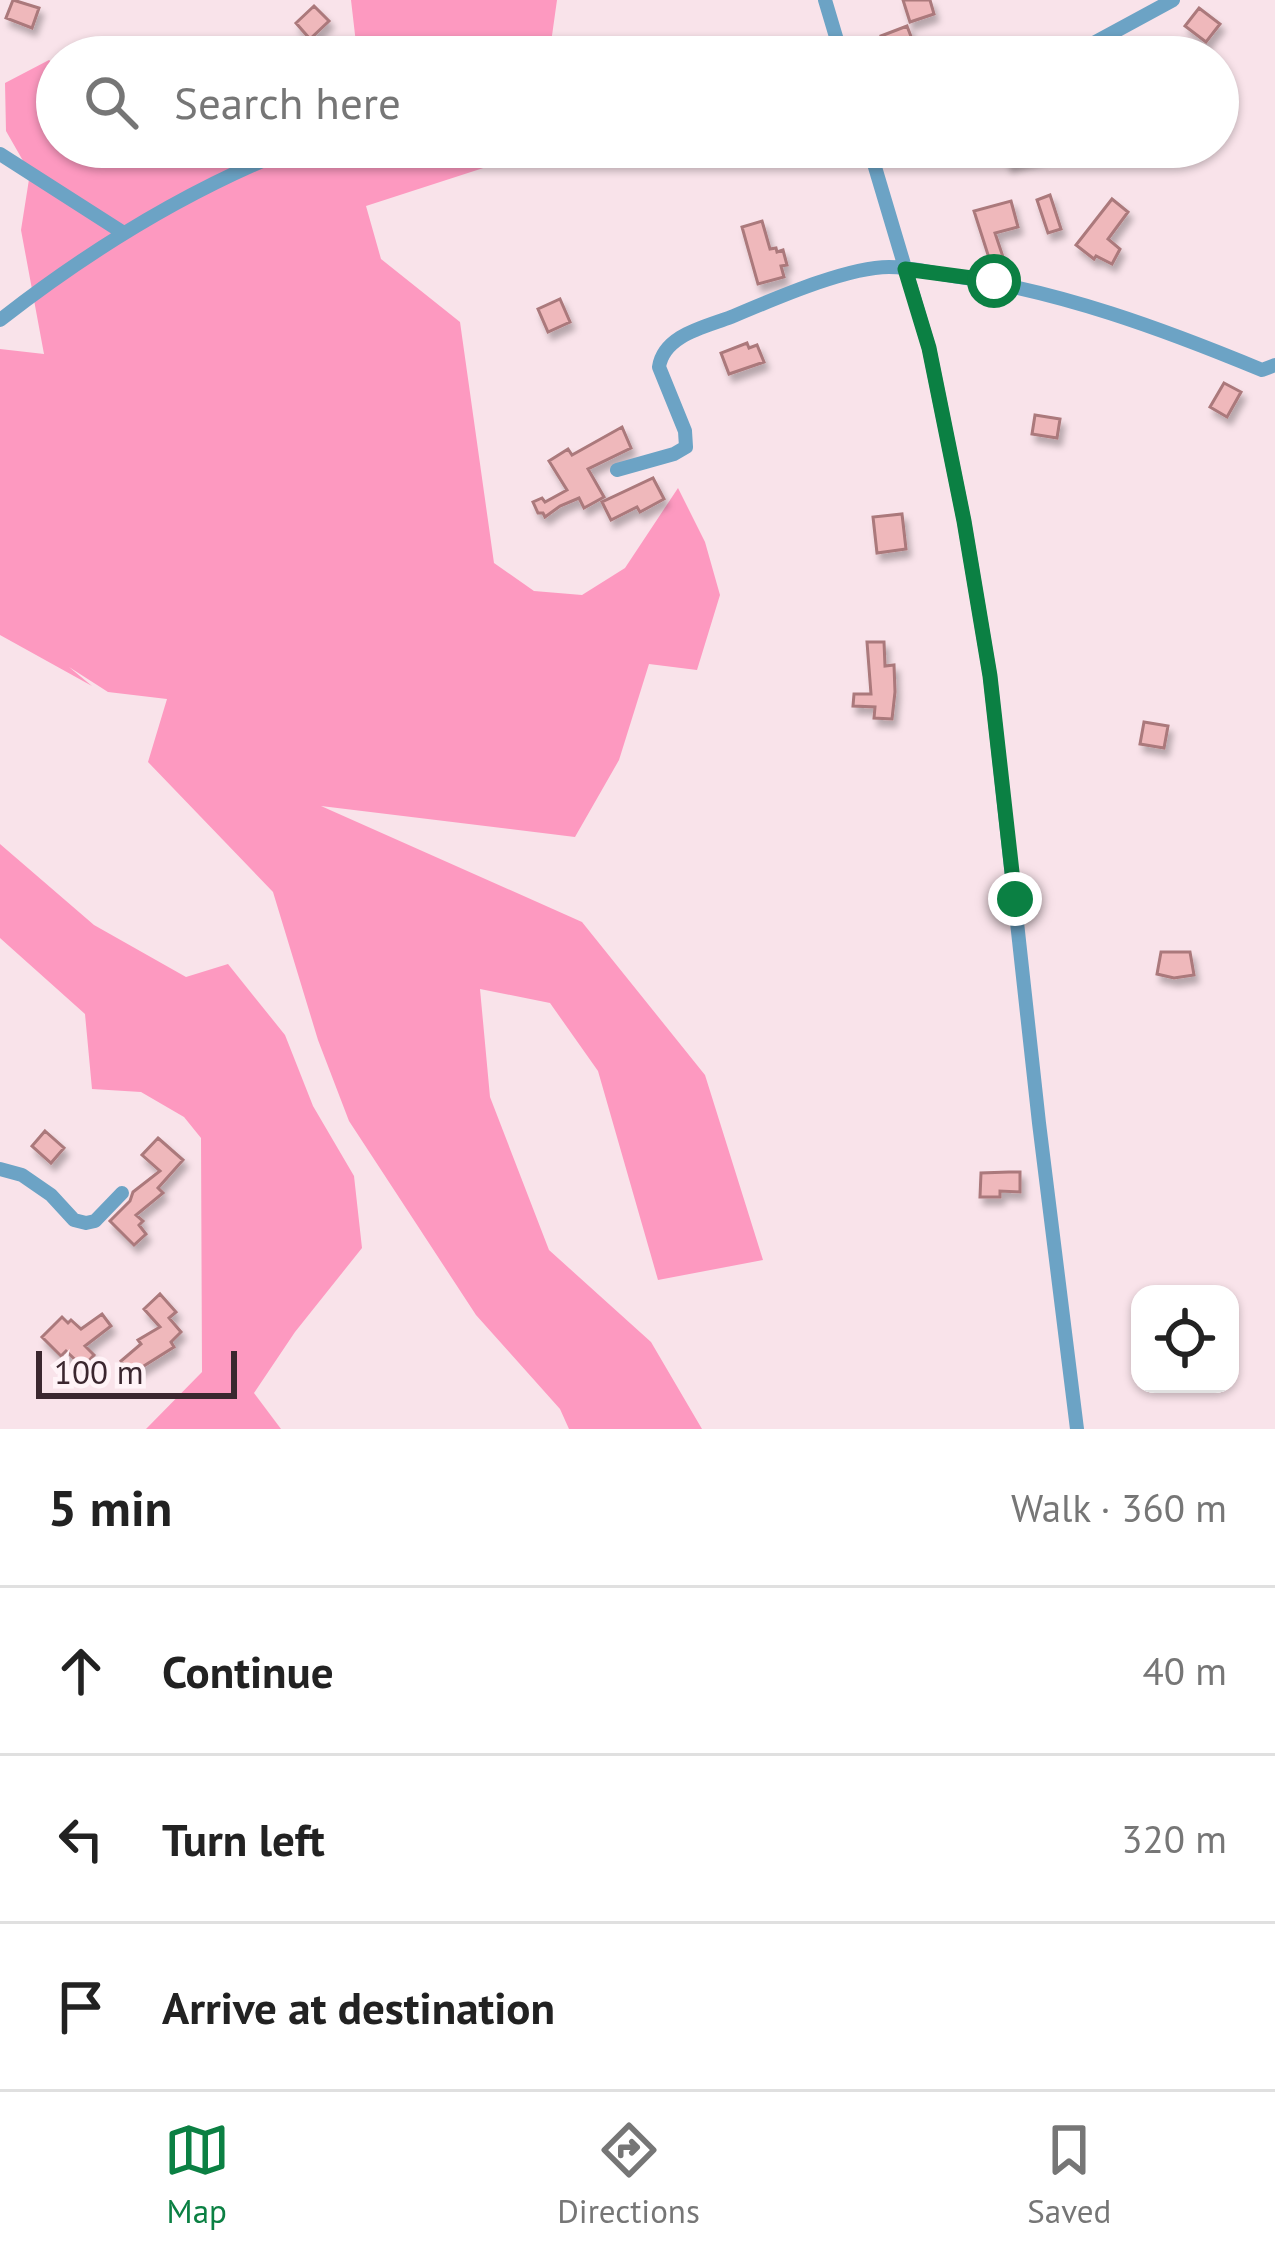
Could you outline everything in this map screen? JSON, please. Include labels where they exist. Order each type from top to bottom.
[{"type":"street","points":[[825,0],[836,36]]},
{"type":"street","points":[[1107,36],[1173,0]]},
{"type":"street","points":[[0,154],[122,232]]},
{"type":"street","points":[[0,320],[122,232],[245,168]]},
{"type":"street","points":[[875,168],[929,348],[990,676],[1077,1429]]},
{"type":"street","points":[[617,470],[686,447],[685,431],[659,367],[666,348],[681,336],[784,296],[886,267],[994,281],[1071,300],[1262,370],[1275,365]]},
{"type":"street","points":[[0,1169],[22,1175],[51,1195],[74,1220],[86,1223],[95,1221],[122,1193]]},
{"type":"shaded area","points":[[351,0],[557,0],[552,36],[355,36]]},
{"type":"shaded area","points":[[36,67],[36,168],[483,168],[366,206],[381,259],[460,322],[494,563],[534,591],[582,595],[625,568],[678,488],[705,542],[720,595],[697,670],[649,664],[619,760],[575,837],[321,806],[582,922],[705,1075],[763,1260],[658,1280],[598,1071],[550,1003],[480,989],[490,1097],[549,1250],[651,1342],[702,1429],[569,1429],[560,1409],[476,1315],[349,1121],[318,1040],[273,892],[148,762],[167,699],[108,692],[69,667],[92,686],[0,635],[0,349],[44,354],[21,230],[30,173],[6,131],[5,83]]},
{"type":"shaded area","points":[[0,844],[94,925],[186,977],[228,964],[285,1035],[313,1106],[354,1176],[362,1248],[254,1393],[281,1429],[146,1429],[202,1372],[201,1138],[184,1117],[141,1092],[92,1089],[85,1014],[0,938]]},
{"type":"building","points":[[13,0],[39,8],[32,28],[6,18]]},
{"type":"building","points":[[903,0],[930,0],[934,14],[910,22]]},
{"type":"building","points":[[314,6],[329,21],[313,36],[296,23]]},
{"type":"building","points":[[1199,8],[1220,24],[1211,36],[1198,36],[1185,26]]},
{"type":"building","points":[[907,26],[911,36],[881,36]]},
{"type":"building","points":[[1050,195],[1061,229],[1048,233],[1037,200]]},
{"type":"building","points":[[1112,199],[1128,212],[1108,239],[1120,249],[1112,264],[1094,259],[1076,245]]},
{"type":"building","points":[[1011,201],[1018,227],[995,233],[1003,257],[990,261],[974,211]]},
{"type":"building","points":[[762,221],[770,249],[783,250],[787,265],[781,266],[784,277],[758,284],[742,227]]},
{"type":"building","points":[[560,299],[570,322],[548,332],[538,309]]},
{"type":"building","points":[[747,343],[749,348],[757,345],[764,362],[729,374],[721,353]]},
{"type":"building","points":[[1224,383],[1241,392],[1227,417],[1210,407]]},
{"type":"building","points":[[1035,415],[1060,419],[1057,438],[1032,434]]},
{"type":"building","points":[[622,427],[631,448],[588,469],[604,497],[584,508],[579,498],[545,517],[538,513],[533,502],[542,498],[545,502],[567,490],[549,461],[568,449],[572,455]]},
{"type":"building","points":[[653,478],[664,499],[611,520],[602,502]]},
{"type":"building","points":[[902,514],[906,549],[877,553],[873,517]]},
{"type":"building","points":[[867,642],[884,642],[885,666],[894,665],[892,719],[874,718],[875,707],[853,706],[854,694],[871,694]]},
{"type":"building","points":[[1144,722],[1168,726],[1164,748],[1140,744]]},
{"type":"building","points":[[1161,952],[1190,952],[1194,975],[1157,974]]},
{"type":"building","points":[[45,1131],[64,1148],[51,1163],[32,1146]]},
{"type":"building","points":[[158,1138],[183,1160],[158,1188],[163,1193],[136,1215],[146,1234],[134,1245],[110,1221],[133,1192],[160,1171],[142,1155]]},
{"type":"building","points":[[1020,1172],[1020,1192],[980,1197],[981,1173]]},
{"type":"building","points":[[160,1294],[176,1312],[169,1318],[181,1332],[171,1342],[174,1347],[131,1374],[121,1361],[141,1344],[138,1340],[160,1327],[144,1309]]},
{"type":"building","points":[[102,1314],[111,1326],[85,1346],[94,1355],[83,1367],[66,1351],[61,1356],[42,1337],[62,1317],[81,1329]]},
{"type":"route","points":[[994,281],[905,269],[929,348],[964,521],[990,676],[1015,899]]}]
